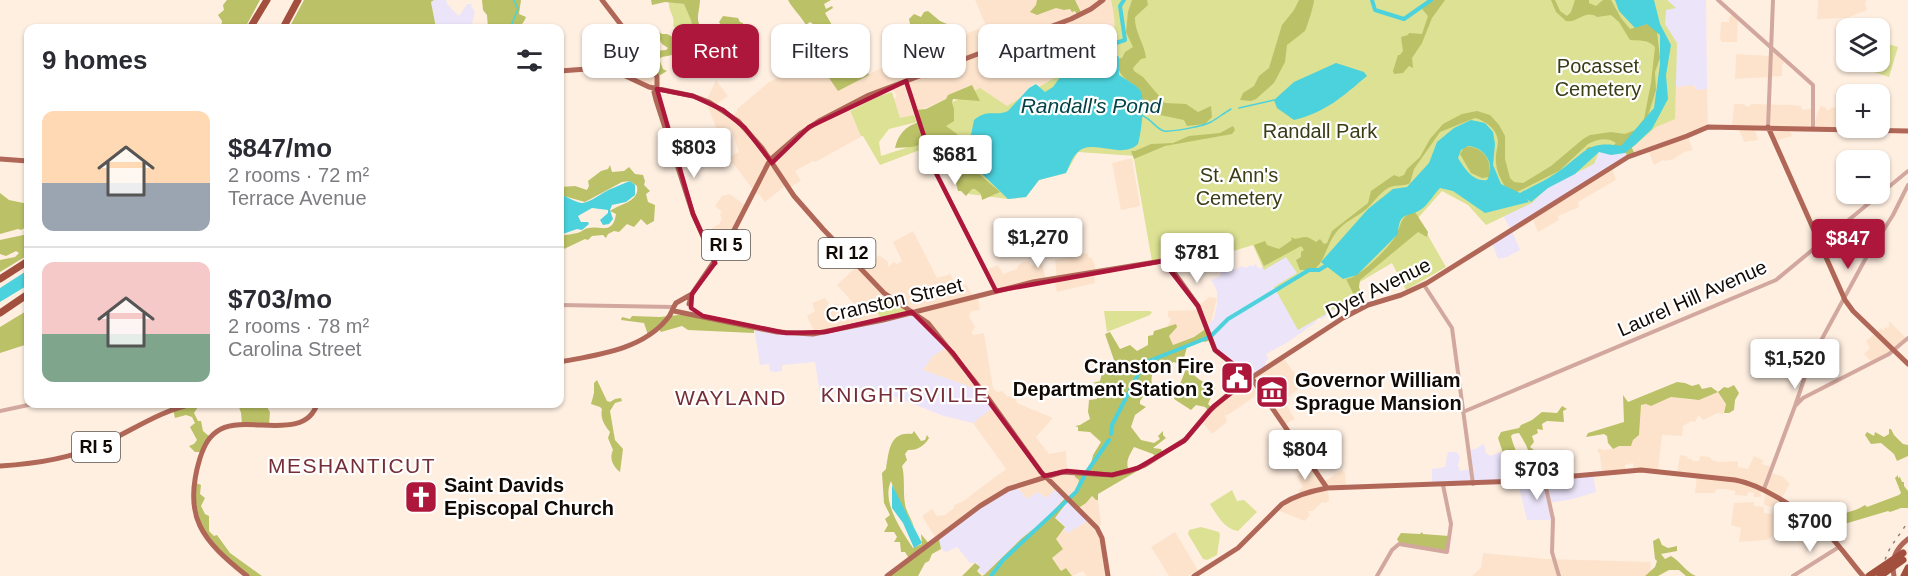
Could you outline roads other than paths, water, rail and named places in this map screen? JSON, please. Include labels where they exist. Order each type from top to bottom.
[{"type":"highway","points":[[252,24],[267,0]]},
{"type":"highway","points":[[286,24],[298,0]]},
{"type":"highway","points":[[0,278],[24,264]]},
{"type":"highway","points":[[0,311],[24,296]]},
{"type":"highway","points":[[1869,576],[1905,555]]},
{"type":"highway","points":[[1880,576],[1905,555]]},
{"type":"highway","points":[[1904,576],[1908,568]]},
{"type":"main road","points":[[602,0],[620,24]]},
{"type":"main road","name":"RI 5","points":[[564,361],[605,353],[625,346],[648,335],[689,305],[692,294],[733,233],[760,178],[771,162],[791,141],[819,121],[867,96],[1071,20],[1103,0]]},
{"type":"main road","points":[[564,71],[607,69],[657,89]]},
{"type":"main road","points":[[657,78],[657,102],[693,214],[715,262]]},
{"type":"main road","points":[[658,78],[668,91]]},
{"type":"main road","name":"RI 12","points":[[657,89],[693,96],[723,110],[745,128],[794,196],[823,229],[884,293],[930,325],[983,391],[1044,476],[1100,533],[1108,576]]},
{"type":"main road","name":"Dyer Avenue","points":[[887,576],[995,496],[1017,485],[1056,473],[1082,472],[1112,475],[1134,470],[1170,450],[1186,439],[1215,405],[1251,378],[1353,312],[1424,285],[1628,157],[1708,127],[1908,131]]},
{"type":"main road","points":[[1768,127],[1845,300],[1853,311],[1908,364]]},
{"type":"main road","points":[[0,159],[24,161]]},
{"type":"main road","name":"Cranston Street","points":[[678,311],[777,332],[804,334],[863,325],[1035,281],[1163,261],[1168,264],[1198,306],[1216,352],[1251,378]]},
{"type":"main road","name":"RI 5","points":[[678,311],[683,300],[692,294]]},
{"type":"main road","name":"Cranston Street","points":[[683,300],[693,311],[703,316]]},
{"type":"main road","points":[[1251,378],[1328,488]]},
{"type":"main road","name":"RI 5","points":[[0,466],[47,460],[82,452],[176,408]]},
{"type":"main road","points":[[247,576],[211,544],[197,517],[192,489],[202,449],[210,437],[222,428],[246,424],[297,423],[309,417],[315,408]]},
{"type":"main road","points":[[1194,576],[1238,548],[1282,504],[1304,493],[1328,488],[1544,480],[1645,470],[1735,480],[1764,489],[1825,532],[1863,576]]},
{"type":"main road","points":[[1053,485],[1052,478],[1056,473]]},
{"type":"main road","points":[[1894,576],[1892,564],[1894,556],[1898,548],[1908,539]]},
{"type":"street","points":[[1718,0],[1814,85],[1813,129]]},
{"type":"street","points":[[1768,127],[1773,0]]},
{"type":"street","points":[[906,81],[936,173],[996,291]]},
{"type":"street","name":"Laurel Hill Avenue","points":[[1463,412],[1776,280],[1908,171]]},
{"type":"street","points":[[1764,489],[1811,359],[1908,184]]},
{"type":"street","points":[[1424,285],[1452,328],[1473,484]]},
{"type":"street","name":"Cranston Street","points":[[564,306],[678,311]]},
{"type":"street","points":[[1795,406],[1803,398],[1894,351],[1908,338]]},
{"type":"street","points":[[0,411],[24,406]]},
{"type":"street","points":[[1544,480],[1553,519],[1551,546],[1559,574]]},
{"type":"street","points":[[1377,576],[1396,546],[1404,544],[1447,552],[1451,524],[1443,485]]},
{"type":"street","points":[[1793,576],[1839,547]]},
{"type":"water","points":[[1615,0],[1654,0],[1660,24],[1671,45],[1666,75],[1668,99],[1652,129],[1635,145],[1625,153],[1611,155],[1599,152],[1575,174],[1548,188],[1531,202],[1527,199],[1529,202],[1485,213],[1453,191],[1440,188],[1423,208],[1400,221],[1398,234],[1357,275],[1343,279],[1321,262],[1368,209],[1393,189],[1407,187],[1429,163],[1437,142],[1454,128],[1471,120],[1485,123],[1493,132],[1495,144],[1493,165],[1501,184],[1520,193],[1557,173],[1594,146],[1621,146],[1654,108],[1660,64],[1660,35],[1647,24],[1635,28],[1619,11]],"holes":[[[1468,146],[1484,153],[1489,163],[1487,180],[1474,177],[1458,158],[1461,150]]]},
{"type":"water","name":"Randall's Pond","points":[[1117,56],[1119,57],[1119,75],[1136,86],[1142,94],[1138,144],[1124,150],[1084,148],[1074,157],[1066,173],[1039,180],[1026,197],[1008,199],[977,169],[977,163],[984,152],[980,146],[970,140],[974,120],[983,114],[1008,111],[1029,88],[1036,84],[1045,92],[1053,87],[1059,78],[1117,78]]},
{"type":"water","points":[[1336,63],[1364,72],[1367,76],[1333,103],[1305,117],[1294,120],[1277,108],[1274,100],[1294,82]]},
{"type":"water","points":[[630,181],[635,185],[635,195],[626,202],[612,205],[610,210],[613,219],[609,224],[603,225],[600,220],[608,213],[608,210],[592,208],[578,216],[581,222],[589,224],[582,230],[577,229],[564,234],[564,196],[582,203]]},
{"type":"water","points":[[24,273],[24,287],[0,302],[0,288]]},
{"type":"water","points":[[892,485],[922,543],[914,548],[903,523],[892,508]]},
{"type":"waterway","points":[[512,24],[518,9],[514,0]]},
{"type":"waterway","points":[[1117,43],[1125,40],[1120,6],[1124,0]]},
{"type":"waterway","points":[[1372,0],[1375,10],[1404,19],[1431,0]]},
{"type":"waterway","points":[[1239,108],[1274,100]]},
{"type":"waterway","points":[[1141,115],[1161,130],[1168,131],[1207,124],[1231,109]]},
{"type":"waterway","points":[[1211,336],[1228,319],[1309,270],[1319,270],[1327,265]]},
{"type":"waterway","points":[[1111,434],[1112,425],[1144,363],[1207,338]]},
{"type":"waterway","points":[[991,576],[1003,560],[1076,492],[1109,440]]},
{"type":"railway","points":[[1878,576],[1890,548],[1908,522]]},
{"type":"place","name":"Cranston Fire Department Station 3","points":[[1237,378]]},
{"type":"place","name":"Governor William Sprague Mansion","points":[[1272,392]]},
{"type":"place","name":"Saint Davids Episcopal Church","points":[[421,497]]},
{"type":"district","name":"KNIGHTSVILLE","points":[[905,394]]},
{"type":"district","name":"WAYLAND","points":[[731,397]]},
{"type":"district","name":"MESHANTICUT","points":[[352,465]]},
{"type":"park label","name":"Pocasset Cemetery","points":[[1598,78]]},
{"type":"park label","name":"Randall Park","points":[[1320,131]]},
{"type":"park label","name":"St. Ann's Cemetery","points":[[1239,186]]}]
